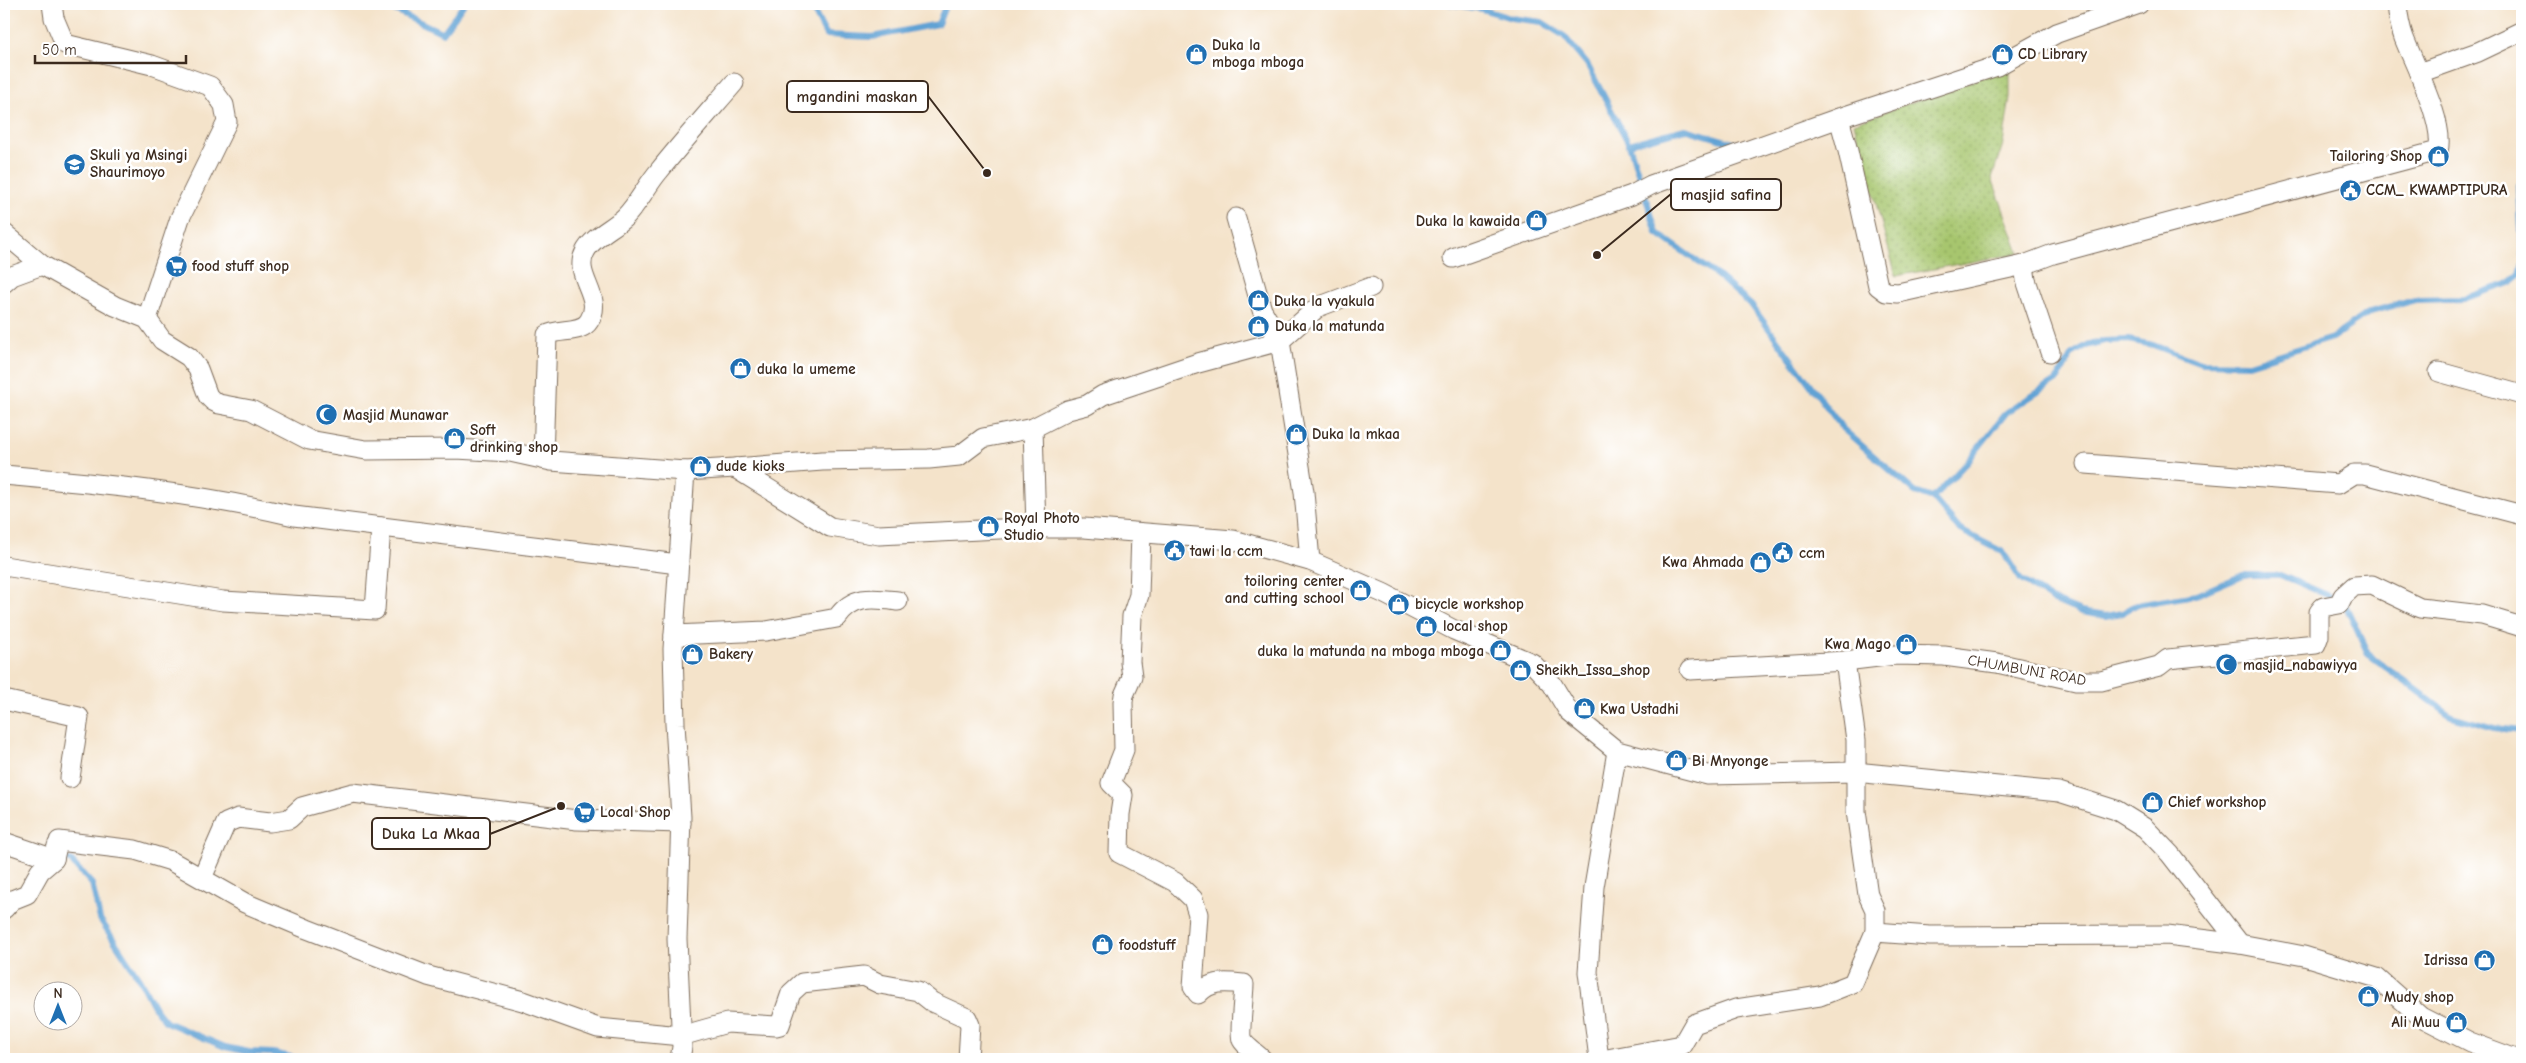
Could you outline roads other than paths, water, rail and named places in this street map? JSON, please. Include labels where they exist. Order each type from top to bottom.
[{"type":"street","points":[[52,4],[54,18],[64,44],[152,65],[210,86],[224,104],[227,122],[180,218],[147,319]]},
{"type":"street","points":[[1453,258],[1632,195],[1651,184],[1839,118],[1997,66],[2058,32],[2139,4]]},
{"type":"street","points":[[1839,118],[1878,286],[1886,292],[1898,293],[2024,264],[2053,254],[2438,150],[2441,141],[2438,125],[2403,36],[2397,4]]},
{"type":"street","points":[[2419,73],[2478,52],[2522,31]]},
{"type":"street","points":[[543,460],[547,335],[552,332],[578,328],[586,325],[590,320],[592,292],[583,277],[581,268],[586,249],[626,216],[659,171],[734,83]]},
{"type":"street","points":[[1236,218],[1262,310],[1280,342],[1304,492],[1310,561]]},
{"type":"street","points":[[4,233],[42,265],[115,306],[147,319],[162,340],[189,358],[198,369],[208,396],[213,401],[219,404],[251,410],[309,440],[366,450],[510,452],[543,460],[685,471],[822,462],[929,460],[959,456],[983,438],[1033,428],[1068,410],[1087,406],[1103,396],[1198,364],[1280,342],[1318,307],[1371,287]]},
{"type":"street","points":[[2024,264],[2026,280],[2050,352]]},
{"type":"street","points":[[4,283],[12,276],[42,265]]},
{"type":"street","points":[[2439,372],[2522,395]]},
{"type":"street","points":[[1033,428],[1036,528]]},
{"type":"street","points":[[2086,464],[2338,484],[2354,474],[2365,474],[2522,515]]},
{"type":"street","points":[[735,468],[830,527],[879,536],[1036,528],[1084,528],[1233,540],[1310,561],[1383,593],[1454,630],[1532,663],[1552,684],[1569,712],[1616,751],[1708,775],[1855,772],[2059,792],[2116,810],[2145,828],[2170,854],[2240,944]]},
{"type":"street","points":[[680,1059],[681,1036],[677,939],[681,823],[675,724],[674,635],[685,471]]},
{"type":"street","points":[[4,475],[146,488],[239,503],[294,516],[678,564]]},
{"type":"street","points":[[4,566],[223,601],[375,610],[381,527]]},
{"type":"street","points":[[1141,533],[1138,595],[1132,616],[1130,662],[1132,677],[1123,702],[1124,750],[1111,783],[1123,795],[1120,814],[1119,853],[1174,882],[1193,899],[1198,914],[1193,987],[1198,994],[1204,988],[1219,982],[1244,984],[1244,1011],[1240,1028],[1242,1040],[1262,1059]]},
{"type":"street","name":"CHUMBUNI ROAD","points":[[1690,670],[1845,661],[1895,655],[1944,656],[1997,663],[2076,681],[2101,681],[2158,666],[2168,659],[2316,644],[2319,636],[2319,612],[2323,607],[2341,600],[2354,586],[2372,585],[2420,608],[2482,615],[2522,627]]},
{"type":"street","points":[[674,635],[766,631],[837,618],[853,601],[883,599],[898,601]]},
{"type":"street","points":[[1607,1059],[1682,1052],[1694,1024],[1736,1009],[1820,996],[1853,983],[1875,932],[1875,910],[1868,895],[1856,811],[1856,740],[1845,661]]},
{"type":"street","points":[[4,700],[79,717],[70,778]]},
{"type":"street","points":[[1599,1059],[1588,972],[1594,887],[1616,751]]},
{"type":"street","points":[[202,878],[226,823],[238,818],[270,822],[289,819],[302,807],[353,793],[576,820],[681,823]]},
{"type":"street","points":[[4,842],[56,851],[135,850],[171,861],[245,903],[428,976],[524,1001],[598,1028],[681,1036],[727,1023],[776,1026],[780,1025],[791,993],[802,983],[864,976],[880,984],[918,991],[932,1002],[967,1018],[970,1025],[968,1059]]},
{"type":"street","points":[[4,909],[12,900],[27,894],[40,871],[56,851]]},
{"type":"street","points":[[1875,932],[1930,936],[2167,935],[2240,944],[2304,956],[2377,978],[2421,1017],[2470,1042],[2516,1059]]},
{"type":"waterway","points":[[382,4],[443,33],[464,4]]},
{"type":"waterway","points":[[810,4],[826,35],[872,37],[938,24],[946,4]]},
{"type":"waterway","points":[[1450,4],[1481,9],[1511,18],[1542,22],[1564,36],[1587,64],[1629,144],[1657,233],[1718,276],[1752,306],[1843,429],[1915,492],[1933,498],[1960,530],[2003,552],[2021,580],[2052,600],[2081,612],[2105,616],[2122,613],[2136,605],[2196,595],[2243,575],[2280,575],[2344,602],[2368,654],[2451,716],[2494,728],[2522,731]]},
{"type":"waterway","points":[[1629,144],[1685,129],[1740,145],[1745,144]]},
{"type":"waterway","points":[[2522,182],[2519,185],[2522,254]]},
{"type":"waterway","points":[[1933,498],[1968,461],[2007,412],[2057,380],[2072,354],[2086,346],[2104,341],[2128,340],[2153,345],[2201,363],[2249,364],[2332,338],[2370,312],[2415,300],[2464,299],[2510,283],[2520,275],[2522,266]]},
{"type":"waterway","points":[[56,855],[71,861],[92,884],[100,919],[140,980],[156,1010],[166,1022],[225,1047],[249,1052],[273,1053],[300,1059]]},
{"type":"place","name":"Duka la mboga mboga","points":[[1196,54]]},
{"type":"place","name":"CD Library","points":[[2002,54]]},
{"type":"place","name":"Tailoring Shop","points":[[2438,156]]},
{"type":"place","name":"Skuli ya Msingi Shaurimoyo","points":[[74,164]]},
{"type":"place","name":"mgandini maskan","points":[[987,173]]},
{"type":"place","name":"CCM_ KWAMPTIPURA","points":[[2350,190]]},
{"type":"place","name":"Duka la kawaida","points":[[1536,221]]},
{"type":"place","name":"masjid safina","points":[[1597,255]]},
{"type":"place","name":"food stuff shop","points":[[176,266]]},
{"type":"place","name":"Duka la vyakula","points":[[1258,301]]},
{"type":"place","name":"Duka la matunda","points":[[1259,326]]},
{"type":"place","name":"duka la umeme","points":[[741,369]]},
{"type":"place","name":"Masjid Munawar","points":[[327,415]]},
{"type":"place","name":"Duka la mkaa","points":[[1296,434]]},
{"type":"place","name":"Soft drinking shop","points":[[454,439]]},
{"type":"place","name":"dude kioks","points":[[700,466]]},
{"type":"place","name":"Royal Photo Studio","points":[[988,527]]},
{"type":"place","name":"tawi la ccm","points":[[1174,551]]},
{"type":"place","name":"ccm","points":[[1783,553]]},
{"type":"place","name":"Kwa Ahmada","points":[[1760,562]]},
{"type":"place","name":"toiloring center and cutting school","points":[[1360,590]]},
{"type":"place","name":"bicycle workshop","points":[[1399,604]]},
{"type":"place","name":"local shop","points":[[1427,626]]},
{"type":"place","name":"Kwa Mago","points":[[1907,644]]},
{"type":"place","name":"duka la matunda na mboga mboga","points":[[1500,651]]},
{"type":"place","name":"Bakery","points":[[693,654]]},
{"type":"place","name":"masjid_nabawiyya","points":[[2227,665]]},
{"type":"place","name":"Sheikh_Issa_shop","points":[[1520,670]]},
{"type":"place","name":"Kwa Ustadhi","points":[[1584,709]]},
{"type":"place","name":"Bi Mnyonge","points":[[1676,761]]},
{"type":"place","name":"Chief workshop","points":[[2152,802]]},
{"type":"place","name":"Duka La Mkaa","points":[[561,806]]},
{"type":"place","name":"Local Shop","points":[[584,812]]},
{"type":"place","name":"foodstuff","points":[[1103,945]]},
{"type":"place","name":"Idrissa","points":[[2484,960]]},
{"type":"place","name":"Mudy shop","points":[[2368,997]]},
{"type":"place","name":"Ali Muu","points":[[2456,1022]]}]
